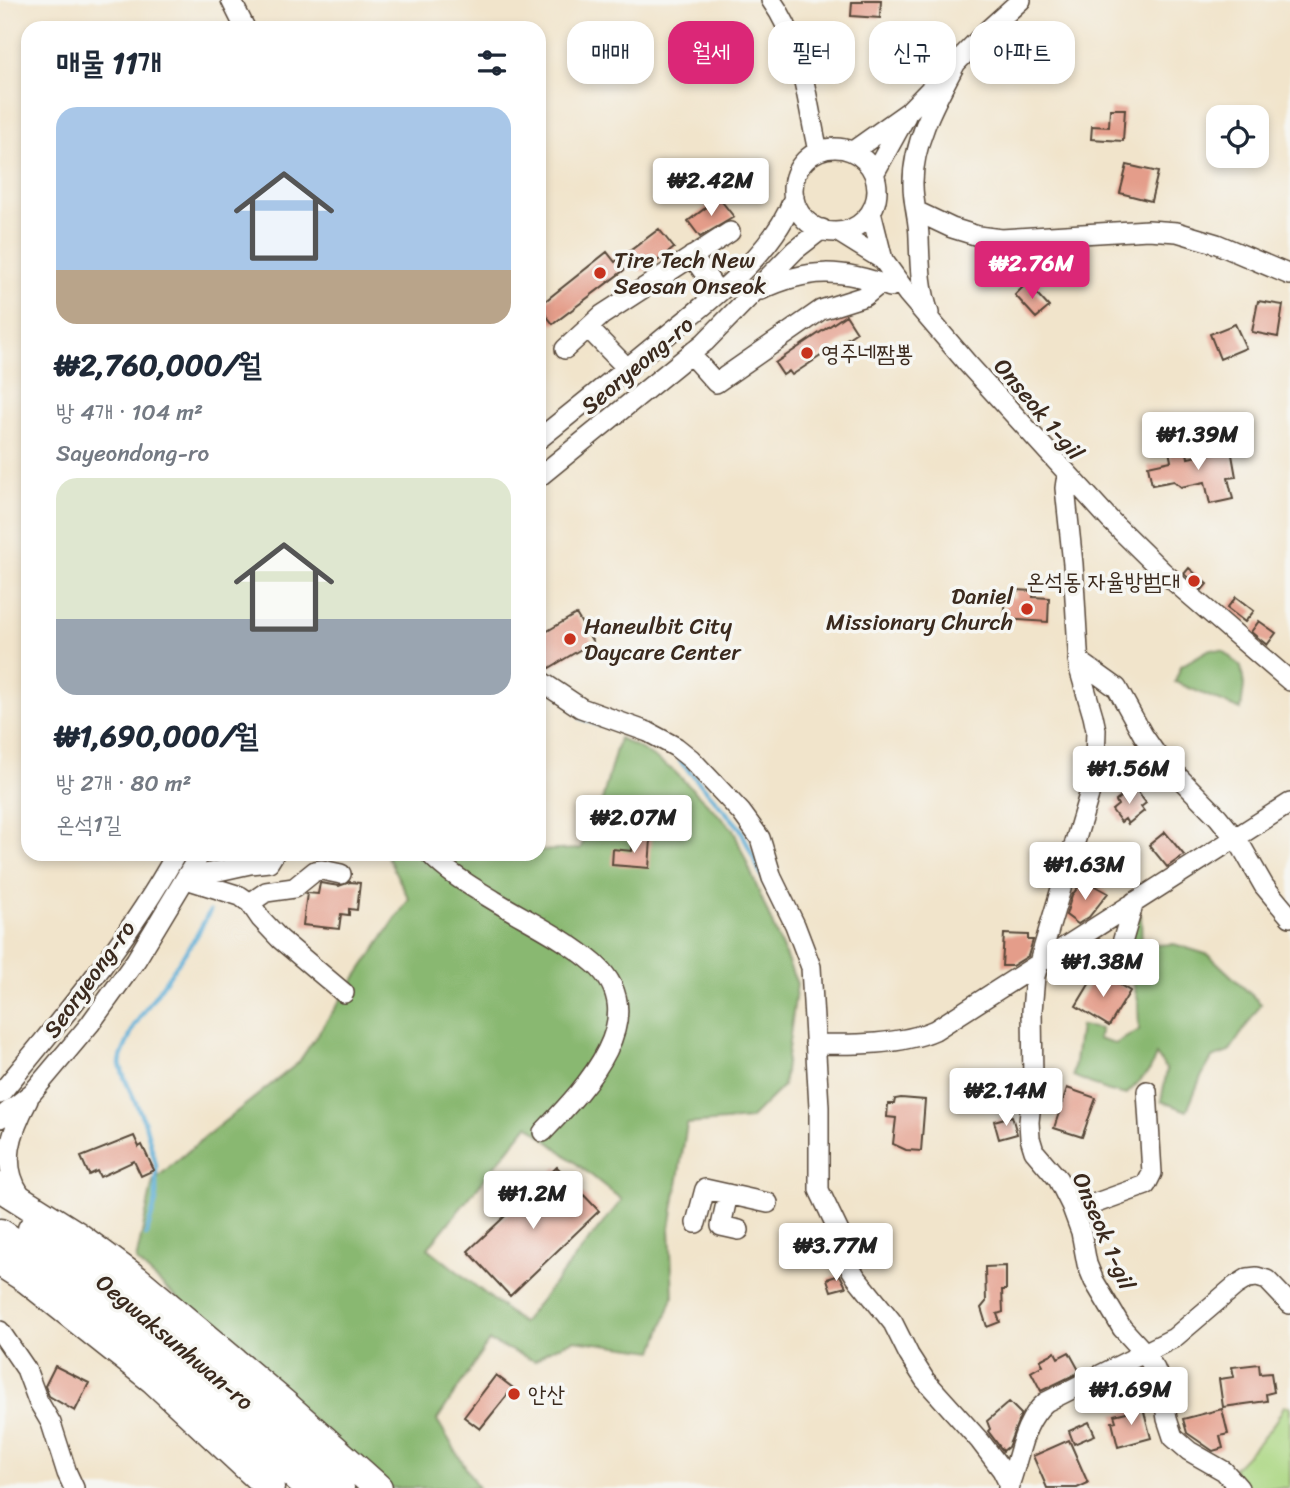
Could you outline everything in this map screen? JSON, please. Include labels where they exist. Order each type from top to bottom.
[{"type":"highway","points":[[0,1186],[12,1205],[76,1235],[137,1280],[379,1488]]},
{"type":"highway","name":"Oegwaksunhwan-ro","points":[[12,1205],[90,1270],[309,1488]]},
{"type":"highway","name":"Oegwaksunhwan-ro","points":[[0,1233],[150,1331],[205,1363],[340,1488]]},
{"type":"highway","points":[[0,1262],[28,1280],[153,1379],[270,1488]]},
{"type":"street","points":[[231,0],[242,21]]},
{"type":"street","points":[[771,0],[795,44],[818,151],[837,148],[853,151],[866,161],[874,174],[877,195],[871,212],[883,260]]},
{"type":"street","points":[[853,151],[908,112],[958,59],[1021,0]]},
{"type":"street","points":[[936,326],[922,287],[913,186],[915,160],[932,111],[958,59]]},
{"type":"street","points":[[874,174],[908,112]]},
{"type":"street","name":"Seoryeong-ro","points":[[546,433],[718,292],[751,261],[773,236],[788,213],[794,197],[796,173],[803,162],[818,151]]},
{"type":"street","points":[[794,197],[805,219],[883,260]]},
{"type":"street","points":[[916,211],[952,228],[978,236],[1001,239],[1148,230],[1177,232],[1217,244],[1290,275]]},
{"type":"street","name":"Seoryeong-ro","points":[[546,471],[705,342],[795,250],[830,230],[858,225],[871,212]]},
{"type":"street","points":[[565,349],[603,315],[730,232]]},
{"type":"street","points":[[691,256],[718,292]]},
{"type":"street","name":"Onseok 1-gil","points":[[883,260],[907,293],[1070,478],[1065,489],[1073,564],[1078,660],[1096,730],[1096,761],[1089,795],[1037,964],[1033,992],[1030,1138],[1034,1151],[1058,1180],[1074,1212],[1094,1281],[1122,1328],[1143,1351],[1160,1380],[1173,1437],[1189,1451],[1224,1471],[1239,1488]]},
{"type":"street","points":[[752,294],[789,278],[816,272],[854,275],[907,293]]},
{"type":"street","points":[[690,354],[716,383],[821,310],[865,296],[881,283]]},
{"type":"street","points":[[588,328],[627,368]]},
{"type":"street","points":[[1070,478],[1164,572],[1290,681]]},
{"type":"street","points":[[1078,660],[1117,688],[1156,754],[1212,810],[1234,837],[1264,886],[1290,917]]},
{"type":"street","points":[[546,685],[581,708],[648,732],[677,747],[756,830],[772,878],[795,925],[811,967],[819,1190],[842,1238],[845,1259],[893,1323],[925,1380],[967,1424],[989,1452],[1009,1487]]},
{"type":"street","points":[[815,1044],[863,1043],[925,1034],[943,1026],[1290,803]]},
{"type":"street","points":[[1070,858],[1098,875]]},
{"type":"street","name":"Seoryeong-ro","points":[[6,1087],[85,990],[135,921],[172,861]]},
{"type":"street","name":"Seoryeong-ro","points":[[0,1118],[32,1093],[111,996],[196,861]]},
{"type":"street","points":[[186,879],[246,861]]},
{"type":"street","points":[[438,861],[462,881],[577,950],[602,971],[614,993],[617,1020],[607,1052],[575,1099],[543,1132]]},
{"type":"street","points":[[250,902],[267,892],[294,888],[315,871],[341,874]]},
{"type":"street","points":[[186,879],[240,896],[250,902],[261,919],[280,939],[344,993]]},
{"type":"street","points":[[1114,970],[1134,902]]},
{"type":"street","points":[[6,1087],[32,1093],[7,1137],[1,1159],[5,1178],[25,1198],[12,1205]]},
{"type":"street","points":[[1074,1212],[1146,1185],[1152,1173],[1147,1091]]},
{"type":"street","points":[[696,1223],[705,1189],[768,1203]]},
{"type":"street","points":[[728,1194],[722,1226],[738,1230]]},
{"type":"street","points":[[1009,1487],[1026,1430],[1040,1407],[1053,1398],[1143,1351],[1174,1338],[1234,1286],[1251,1278],[1268,1280],[1290,1304]]},
{"type":"street","points":[[0,1331],[26,1369],[38,1401],[51,1423],[74,1488]]},
{"type":"green space","points":[[1210,649],[1223,651],[1241,667],[1244,685],[1241,710],[1175,682],[1181,666]]},
{"type":"green space","points":[[619,738],[674,771],[733,829],[797,984],[783,1086],[750,1119],[687,1124],[670,1228],[673,1297],[654,1351],[574,1340],[547,1351],[535,1361],[489,1341],[437,1420],[478,1488],[388,1488],[136,1261],[153,1181],[298,1063],[409,899],[390,861],[546,861],[546,851],[580,849],[601,804]],"holes":[[[528,1125],[622,1200],[522,1323],[428,1248]]]},
{"type":"green space","points":[[1141,915],[1142,946],[1174,944],[1209,955],[1261,1004],[1229,1052],[1212,1058],[1187,1111],[1161,1101],[1167,1070],[1156,1055],[1150,1070],[1126,1095],[1073,1076],[1080,1026],[1101,1029],[1098,1039],[1115,1044],[1139,1030],[1138,1000],[1125,956],[1136,920]]},
{"type":"green space","points":[[1284,1406],[1289,1406],[1290,1409],[1290,1488],[1243,1488],[1233,1469],[1268,1432]]},
{"type":"building","points":[[881,0],[880,18],[851,16],[852,2]]},
{"type":"building","points":[[1110,109],[1125,109],[1123,141],[1091,139],[1092,126],[1109,127]]},
{"type":"building","points":[[1127,165],[1158,172],[1151,201],[1120,193]]},
{"type":"building","points":[[719,198],[734,217],[700,237],[688,221]]},
{"type":"building","points":[[659,229],[674,248],[643,272],[635,262],[553,324],[546,315],[546,300],[607,252],[615,262]]},
{"type":"building","points":[[1027,283],[1049,307],[1036,318],[1015,295]]},
{"type":"building","points":[[1258,301],[1283,305],[1278,337],[1252,332]]},
{"type":"building","points":[[846,315],[857,332],[792,375],[789,371],[783,375],[775,363]]},
{"type":"building","points":[[1235,324],[1246,348],[1220,359],[1210,334]]},
{"type":"building","points":[[1186,447],[1188,458],[1231,449],[1236,477],[1228,478],[1233,499],[1210,504],[1205,482],[1181,487],[1174,481],[1152,485],[1148,466],[1171,461],[1169,451]]},
{"type":"building","name":"온석동 자율방범대","points":[[1189,568],[1207,584],[1202,590],[1184,574]]},
{"type":"building","name":"Daniel Missionary Church","points":[[1016,590],[1033,591],[1033,597],[1049,598],[1048,622],[1004,619],[1006,597],[1015,598]]},
{"type":"building","points":[[1236,597],[1254,611],[1245,622],[1227,608]]},
{"type":"building","name":"Haneulbit City Daycare Center","points":[[576,614],[593,642],[546,670],[546,632]]},
{"type":"building","points":[[1259,621],[1276,633],[1267,645],[1251,632]]},
{"type":"building","points":[[1134,787],[1146,803],[1141,807],[1144,811],[1128,824],[1125,819],[1121,822],[1112,810],[1118,805],[1116,801]]},
{"type":"building","points":[[1165,832],[1184,855],[1167,867],[1149,845]]},
{"type":"building","points":[[633,837],[651,839],[649,868],[612,865],[613,849],[632,851]]},
{"type":"building","points":[[1084,880],[1108,893],[1089,917],[1078,924],[1066,915],[1072,895]]},
{"type":"building","points":[[350,882],[360,883],[357,910],[349,909],[349,915],[341,914],[339,929],[303,925],[307,893],[318,894],[320,883],[339,886]]},
{"type":"building","points":[[1004,934],[1028,935],[1028,940],[1033,940],[1028,956],[1012,966],[1002,966]]},
{"type":"building","points":[[1097,971],[1130,991],[1109,1026],[1076,1006]]},
{"type":"building","points":[[1067,1088],[1096,1098],[1082,1137],[1054,1128]]},
{"type":"building","points":[[895,1099],[925,1100],[921,1151],[906,1150],[893,1144],[896,1118],[887,1117],[888,1104],[894,1104]]},
{"type":"building","points":[[1012,1116],[1017,1134],[999,1139],[994,1121]]},
{"type":"building","points":[[134,1136],[139,1147],[142,1145],[154,1170],[141,1176],[134,1161],[100,1177],[97,1171],[89,1175],[81,1157]]},
{"type":"building","points":[[557,1167],[599,1211],[510,1296],[468,1251]]},
{"type":"building","points":[[1006,1266],[1006,1290],[1002,1290],[1003,1312],[997,1314],[1000,1322],[987,1327],[981,1308],[986,1302],[985,1267]]},
{"type":"building","points":[[840,1275],[846,1287],[831,1291],[827,1279]]},
{"type":"building","points":[[1055,1352],[1058,1358],[1069,1352],[1080,1372],[1041,1391],[1031,1372],[1043,1365],[1040,1360]]},
{"type":"building","points":[[1259,1364],[1260,1374],[1271,1373],[1274,1392],[1266,1394],[1267,1401],[1223,1407],[1219,1379],[1234,1377],[1232,1367]]},
{"type":"building","points":[[55,1366],[89,1383],[75,1411],[49,1396],[45,1386]]},
{"type":"building","points":[[496,1375],[513,1388],[480,1429],[464,1417]]},
{"type":"building","points":[[1009,1402],[1021,1414],[1008,1447],[1003,1451],[988,1431],[990,1429],[987,1421]]},
{"type":"building","points":[[1143,1408],[1151,1438],[1118,1447],[1112,1422],[1116,1421],[1114,1415]]},
{"type":"building","points":[[1222,1409],[1228,1434],[1220,1436],[1223,1448],[1213,1451],[1187,1433],[1183,1419]]},
{"type":"building","points":[[1089,1422],[1095,1435],[1074,1444],[1069,1431]]},
{"type":"building","points":[[1069,1440],[1088,1483],[1077,1488],[1047,1488],[1033,1456]]},
{"type":"waterway","points":[[581,718],[599,725]]},
{"type":"waterway","points":[[680,761],[740,828],[780,916]]},
{"type":"waterway","points":[[146,1235],[156,1201],[156,1165],[145,1123],[124,1077],[121,1057],[134,1026],[194,940],[210,911]]},
{"type":"place","name":"Tire Tech New Seosan Onseok","points":[[600,273]]},
{"type":"place","name":"영주네짬뽕","points":[[807,353]]},
{"type":"place","name":"온석동 자율방범대","points":[[1194,581]]},
{"type":"place","name":"Daniel Missionary Church","points":[[1027,609]]},
{"type":"place","name":"Haneulbit City Daycare Center","points":[[570,639]]},
{"type":"place","name":"안산","points":[[514,1394]]}]
